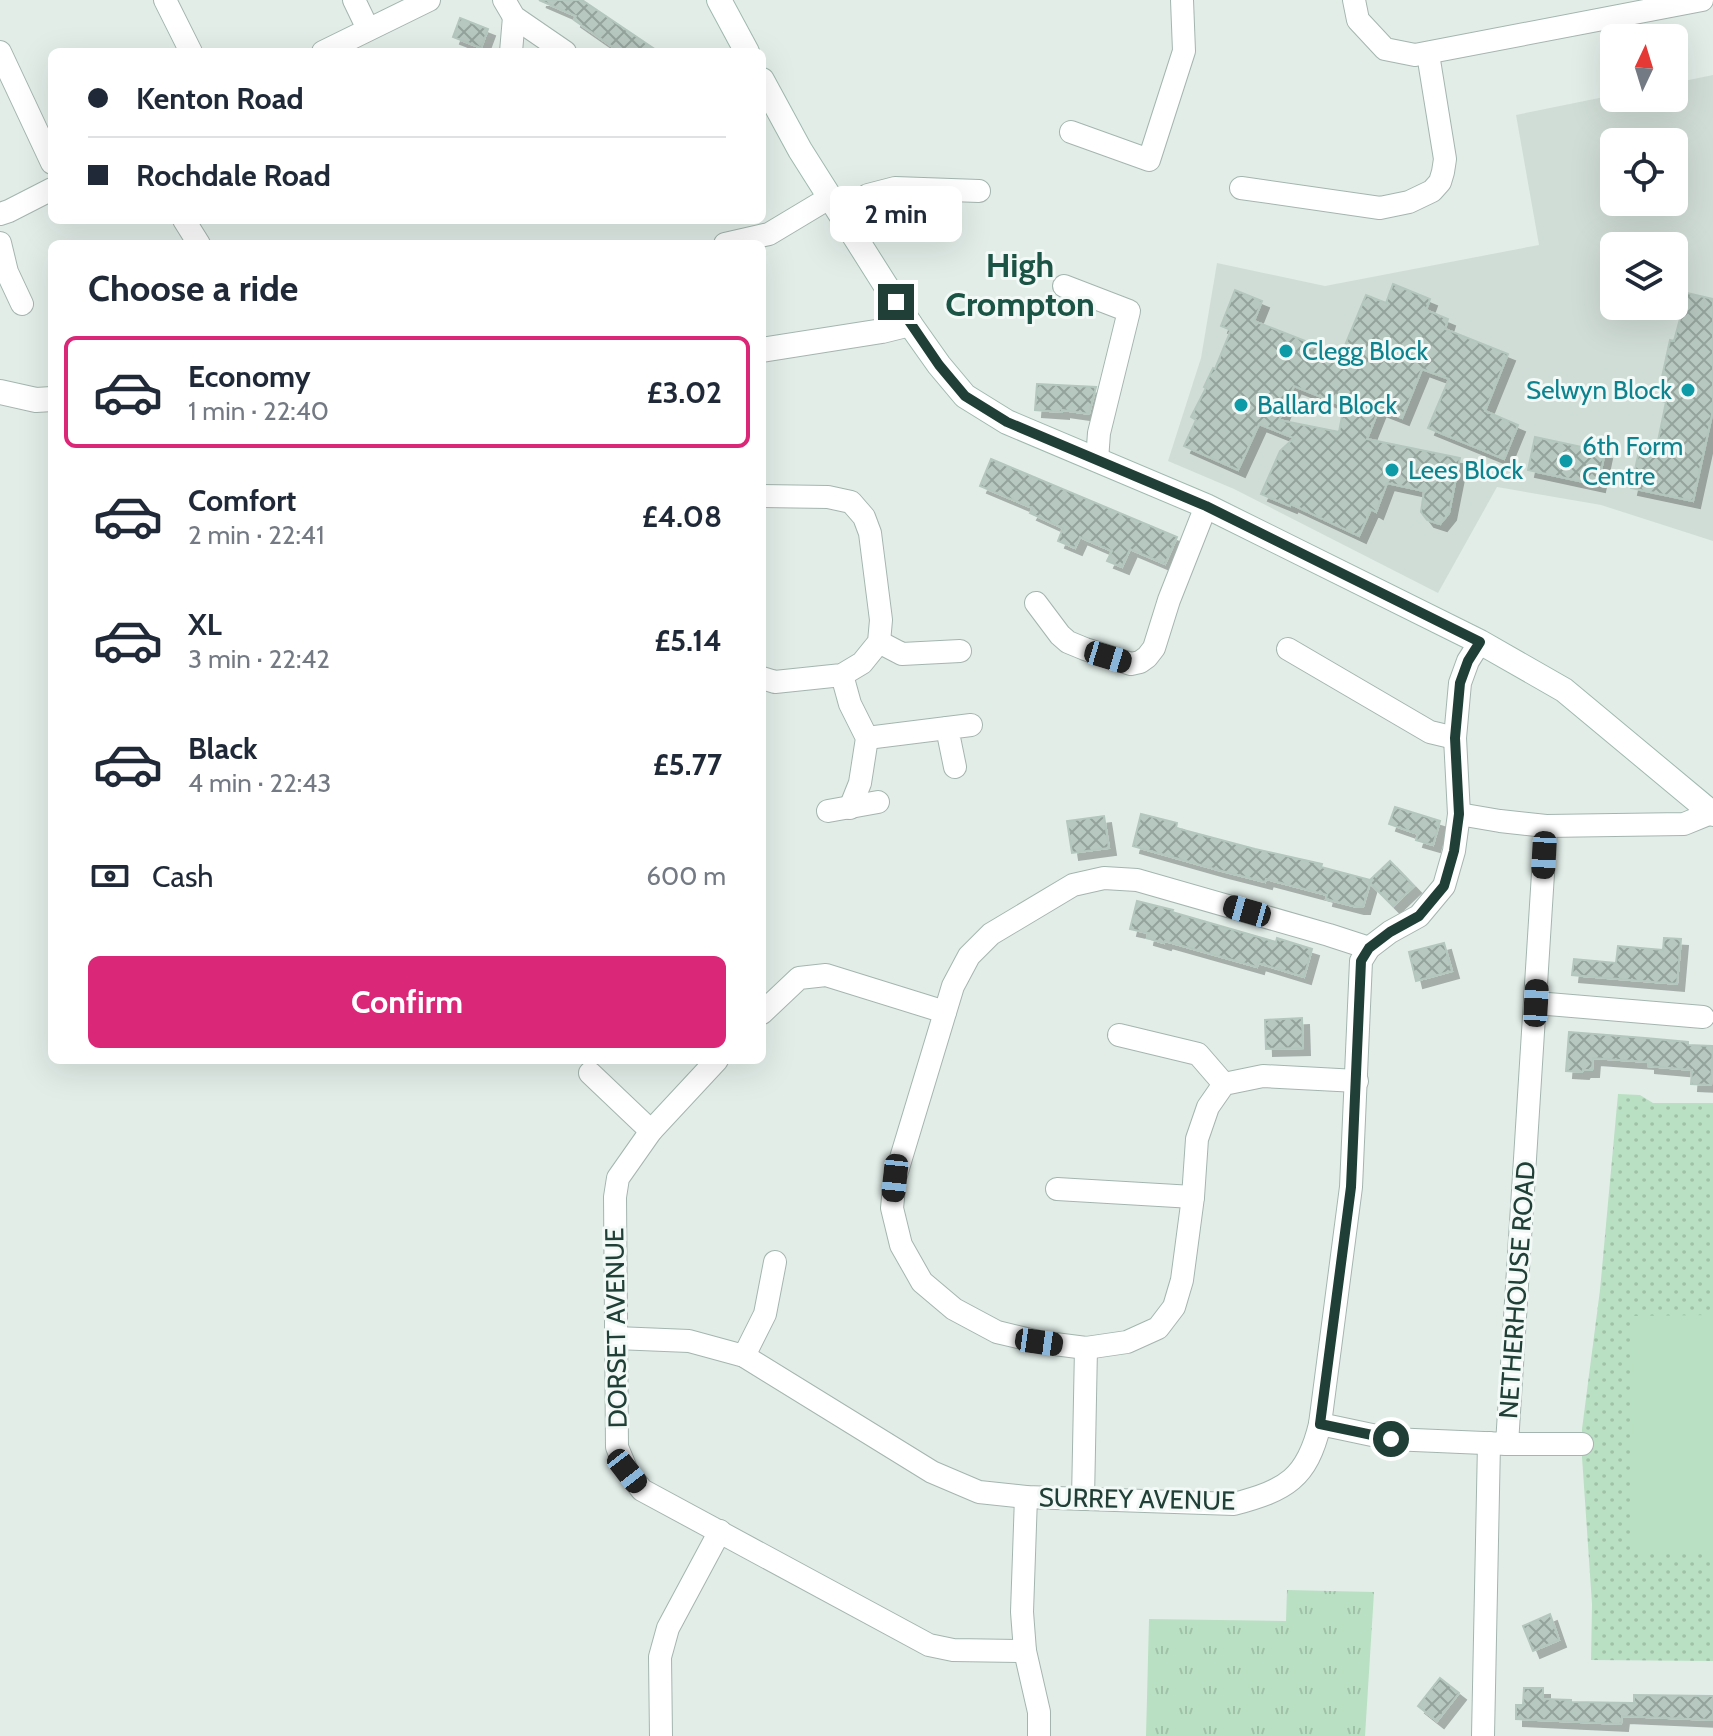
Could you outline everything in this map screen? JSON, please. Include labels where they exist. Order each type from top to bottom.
[{"type":"main road","points":[[719,0],[745,48]]},
{"type":"main road","points":[[766,87],[834,206],[910,324],[965,396],[1007,422],[1206,506],[1480,642],[1564,690],[1712,813]]},
{"type":"main road","points":[[766,349],[910,324]]},
{"type":"main road","points":[[0,392],[36,400],[48,399]]},
{"type":"street","points":[[165,0],[189,48]]},
{"type":"street","points":[[354,0],[368,29]]},
{"type":"street","points":[[331,48],[429,0]]},
{"type":"street","points":[[1071,132],[1149,160],[1184,51],[1182,0]]},
{"type":"street","points":[[1354,0],[1358,20],[1385,49],[1415,55],[1702,0]]},
{"type":"street","points":[[509,8],[511,48]]},
{"type":"street","points":[[509,8],[560,48]]},
{"type":"street","points":[[0,52],[48,154]]},
{"type":"street","points":[[1241,188],[1380,208],[1409,202],[1432,191],[1440,182],[1445,159],[1428,54]]},
{"type":"street","points":[[743,240],[769,234],[834,206],[895,188],[979,191]]},
{"type":"street","points":[[0,214],[48,191]]},
{"type":"street","points":[[0,243],[7,272],[22,304]]},
{"type":"street","points":[[1064,286],[1129,311],[1099,433],[1097,460]]},
{"type":"street","points":[[766,496],[828,497],[851,502],[864,517],[870,533],[881,620],[879,642],[862,663],[842,675],[775,682],[766,679]]},
{"type":"street","points":[[1036,603],[1068,642],[1131,664],[1140,662],[1154,648],[1169,600],[1206,506]]},
{"type":"street","points":[[879,642],[902,654],[960,651]]},
{"type":"street","points":[[1357,1081],[1263,1076],[1224,1084],[1208,1107],[1197,1139],[1182,1280],[1174,1307],[1158,1328],[1127,1342],[1086,1348],[1039,1342],[997,1332],[954,1309],[922,1282],[901,1245],[892,1208],[895,1178],[953,986],[969,956],[991,934],[1073,885],[1104,878],[1137,880],[1369,948],[1419,916],[1444,886],[1454,851],[1459,814],[1455,738],[1460,683],[1468,661],[1480,642]]},
{"type":"street","points":[[1288,649],[1430,732],[1455,738]]},
{"type":"street","points":[[842,675],[850,704],[867,738],[860,783],[839,809],[878,802]]},
{"type":"street","points":[[867,738],[971,725]]},
{"type":"street","points":[[947,728],[955,767]]},
{"type":"street","points":[[1459,814],[1546,826],[1684,824],[1712,813]]},
{"type":"street","name":"NETHERHOUSE ROAD","points":[[1483,1736],[1498,1443],[1536,1003],[1546,826]]},
{"type":"street","name":"SURREY AVENUE","points":[[616,1338],[689,1341],[744,1356],[932,1472],[979,1492],[1026,1497],[1234,1504],[1268,1495],[1295,1478],[1314,1446],[1320,1424],[1351,1187],[1361,961],[1369,948]]},
{"type":"street","points":[[766,1003],[799,978],[826,975],[945,1012]]},
{"type":"street","points":[[1536,1003],[1703,1017]]},
{"type":"street","points":[[1119,1035],[1198,1054],[1224,1084]]},
{"type":"street","name":"DORSET AVENUE","points":[[713,1064],[651,1131],[618,1178],[615,1197],[617,1447],[627,1471],[642,1490],[929,1645],[953,1650],[1025,1651]]},
{"type":"street","points":[[590,1073],[651,1131]]},
{"type":"street","points":[[1057,1189],[1193,1197]]},
{"type":"street","points":[[744,1356],[765,1314],[775,1262]]},
{"type":"street","points":[[1083,1499],[1086,1348]]},
{"type":"street","points":[[1320,1424],[1391,1439],[1582,1444]]},
{"type":"street","points":[[1026,1497],[1022,1612],[1025,1651],[1039,1712],[1039,1736]]},
{"type":"street","points":[[661,1736],[660,1657],[668,1628],[720,1531]]},
{"type":"shaded area","points":[[1713,75],[1713,541],[1601,505],[1497,487],[1438,593],[1234,489],[1168,461],[1201,358],[1217,263],[1325,286],[1539,245],[1516,115],[1600,98],[1600,112],[1688,112],[1688,80]]},
{"type":"green space","points":[[1618,1094],[1640,1095],[1653,1103],[1713,1103],[1713,1661],[1591,1660],[1592,1604],[1582,1429],[1600,1290]]},
{"type":"green space","points":[[1713,1315],[1713,1551],[1634,1551],[1632,1316]]},
{"type":"green space","points":[[1287,1590],[1374,1592],[1365,1736],[1146,1736],[1149,1619],[1286,1621]]},
{"type":"building","points":[[539,0],[582,0],[653,48],[614,48],[574,20],[576,16]]},
{"type":"building","points":[[460,18],[488,29],[481,48],[453,37]]},
{"type":"building","points":[[1393,284],[1430,299],[1426,310],[1448,319],[1445,329],[1508,354],[1485,411],[1518,425],[1504,459],[1428,428],[1449,379],[1422,369],[1402,418],[1379,409],[1367,439],[1460,458],[1449,513],[1440,524],[1427,520],[1421,512],[1424,491],[1387,483],[1376,512],[1371,509],[1359,536],[1291,504],[1261,494],[1280,451],[1294,438],[1259,424],[1238,470],[1184,446],[1196,420],[1191,417],[1231,330],[1221,326],[1235,290],[1262,301],[1254,321],[1341,355],[1366,295],[1386,303]],"holes":[[[1294,386],[1344,406],[1339,432],[1279,420]]]},
{"type":"building","name":"Selwyn Block","points":[[1688,293],[1713,299],[1713,410],[1693,501],[1631,488],[1641,442],[1657,446],[1666,402],[1661,401],[1666,378],[1662,377],[1670,340],[1674,341],[1680,320],[1688,320]]},
{"type":"building","points":[[1037,384],[1096,387],[1089,414],[1035,410]]},
{"type":"building","name":"6th Form Centre","points":[[1535,437],[1605,452],[1598,485],[1528,470]]},
{"type":"building","points":[[991,459],[1177,537],[1165,564],[1130,549],[1122,567],[1107,561],[1112,551],[1080,537],[1075,548],[1058,541],[1063,528],[1030,513],[1033,508],[980,486]]},
{"type":"building","points":[[1395,807],[1440,821],[1433,845],[1416,840],[1418,834],[1389,824]]},
{"type":"building","points":[[1141,814],[1177,823],[1176,828],[1322,864],[1321,867],[1370,880],[1390,861],[1414,886],[1393,906],[1370,883],[1363,907],[1326,899],[1327,895],[1266,879],[1265,882],[1133,846]]},
{"type":"building","points":[[1104,816],[1109,848],[1072,853],[1067,821]]},
{"type":"building","points":[[1137,901],[1276,942],[1277,938],[1312,949],[1304,977],[1258,963],[1257,967],[1147,938],[1148,933],[1130,929]]},
{"type":"building","points":[[1664,938],[1681,939],[1677,984],[1572,975],[1574,959],[1616,963],[1618,946],[1663,950]]},
{"type":"building","points":[[1444,943],[1452,971],[1416,981],[1409,952]]},
{"type":"building","points":[[1302,1018],[1303,1048],[1266,1049],[1265,1020]]},
{"type":"building","points":[[1569,1032],[1713,1046],[1711,1085],[1691,1084],[1692,1070],[1648,1066],[1648,1062],[1593,1058],[1592,1070],[1566,1071]]},
{"type":"building","points":[[1550,1614],[1559,1640],[1533,1651],[1523,1626]]},
{"type":"building","points":[[1440,1678],[1459,1693],[1437,1721],[1418,1706]]},
{"type":"building","points":[[1524,1688],[1543,1688],[1543,1699],[1571,1702],[1634,1703],[1634,1695],[1713,1696],[1713,1720],[1622,1716],[1621,1724],[1516,1719],[1516,1705],[1523,1705]]},
{"type":"place","name":"Clegg Block","points":[[1286,351]]},
{"type":"place","name":"Selwyn Block","points":[[1688,390]]},
{"type":"place","name":"Ballard Block","points":[[1241,405]]},
{"type":"place","name":"6th Form Centre","points":[[1566,461]]},
{"type":"place","name":"Lees Block","points":[[1392,470]]},
{"type":"district","name":"High Crompton","points":[[1020,284]]},
{"type":"route","points":[[896,302],[939,365],[965,396],[1007,422],[1206,506],[1480,642],[1468,661],[1460,683],[1455,738],[1459,814],[1454,851],[1444,886],[1419,916],[1369,948],[1361,961],[1351,1187],[1320,1424],[1391,1439]]}]
